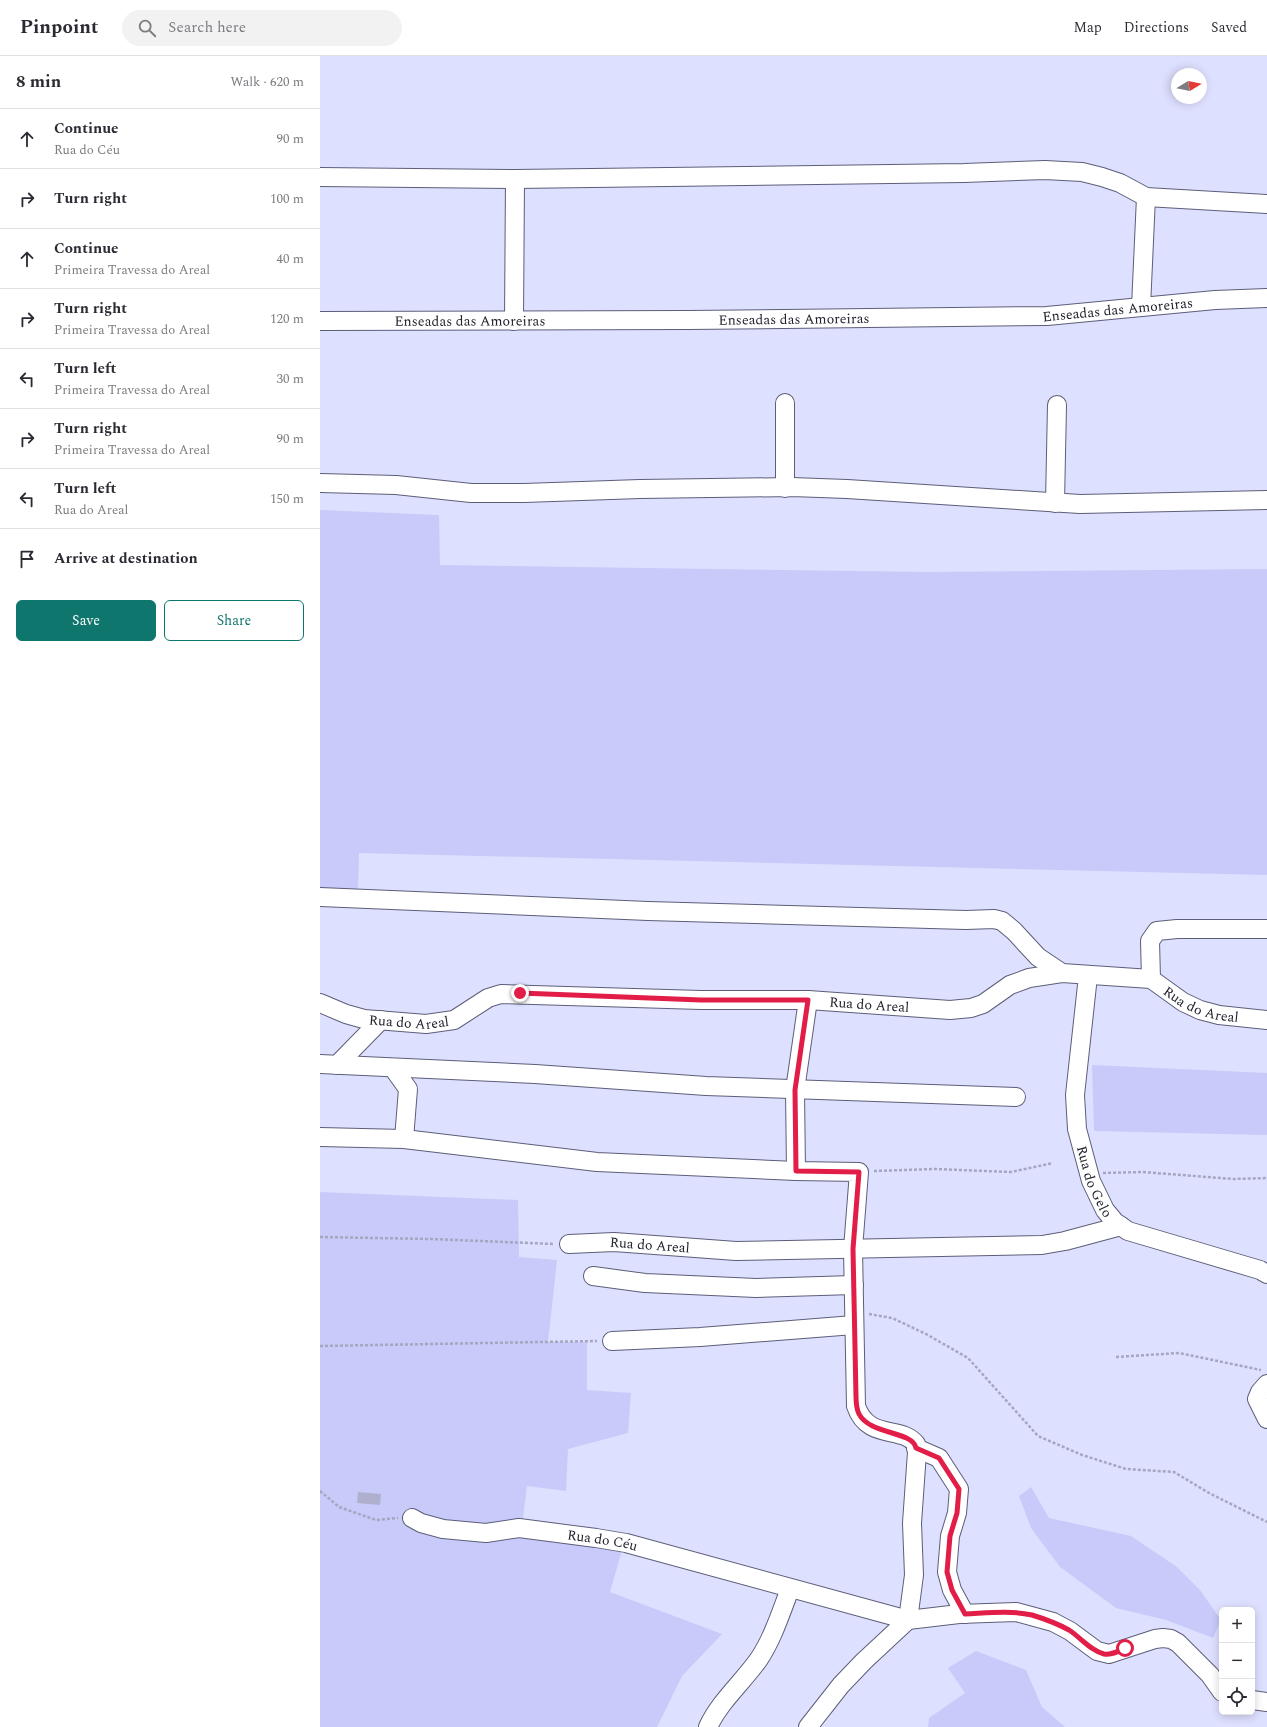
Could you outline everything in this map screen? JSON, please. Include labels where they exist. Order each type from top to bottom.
[{"type":"street","points":[[320,177],[515,179],[964,173],[1045,170],[1082,172],[1102,176],[1120,183],[1146,197],[1267,204]]},
{"type":"street","points":[[514,321],[515,179]]},
{"type":"street","points":[[1141,307],[1146,197]]},
{"type":"street","name":"Enseadas das Amoreiras","points":[[320,321],[514,321],[1047,316],[1215,300],[1267,298]]},
{"type":"street","points":[[785,403],[785,488]]},
{"type":"street","points":[[1055,503],[1057,405]]},
{"type":"street","points":[[320,483],[396,485],[450,491],[509,493],[640,489],[847,489],[932,493],[1080,504],[1267,500]]},
{"type":"street","points":[[320,897],[648,911],[966,920],[994,919],[1008,925],[1038,957],[1062,973]]},
{"type":"street","points":[[1151,979],[1150,941],[1157,931],[1177,929],[1267,929]]},
{"type":"street","name":"Rua do Areal","points":[[320,1004],[358,1017],[426,1024],[454,1020],[488,998],[501,994],[701,1000],[808,1000],[950,1010],[964,1009],[983,1004],[1002,990],[1029,978],[1062,973],[1088,976],[1151,979],[1183,1002],[1200,1010],[1219,1015],[1267,1020]]},
{"type":"street","name":"Rua do Gelo","points":[[1088,976],[1075,1095],[1077,1129],[1089,1173],[1105,1210],[1115,1222],[1128,1231],[1260,1270],[1267,1274]]},
{"type":"street","points":[[796,1171],[795,1090],[808,1000]]},
{"type":"street","points":[[328,1065],[381,1020]]},
{"type":"street","points":[[328,1065],[535,1074],[706,1086],[1016,1097]]},
{"type":"street","points":[[393,1068],[408,1089],[404,1139]]},
{"type":"street","points":[[320,1137],[404,1139],[597,1162],[796,1171],[859,1172],[853,1249],[856,1396],[859,1414],[872,1427],[912,1443],[939,1458],[959,1489],[957,1513],[950,1536],[947,1572],[952,1590],[965,1614]]},
{"type":"street","name":"Rua do Areal","points":[[569,1244],[614,1242],[736,1251],[1042,1245],[1065,1241],[1121,1226]]},
{"type":"street","points":[[593,1276],[645,1283],[756,1288],[854,1285]]},
{"type":"street","points":[[612,1341],[700,1337],[854,1318]]},
{"type":"street","points":[[1267,1384],[1260,1392],[1257,1399],[1267,1419]]},
{"type":"street","points":[[808,1727],[840,1685],[908,1620],[914,1575],[912,1523],[912,1443]]},
{"type":"street","name":"Rua do Céu","points":[[412,1518],[421,1523],[444,1529],[486,1533],[520,1528],[596,1538],[626,1544],[691,1560],[790,1589],[908,1620],[965,1614],[1016,1612],[1053,1622],[1070,1631],[1103,1654],[1115,1653],[1155,1639],[1163,1638],[1178,1643],[1210,1675],[1219,1688]]},
{"type":"street","points":[[708,1727],[713,1716],[763,1653],[790,1589]]},
{"type":"street","points":[[1255,1700],[1267,1702]]},
{"type":"path","points":[[859,1172],[935,1169],[1011,1172],[1053,1163]]},
{"type":"path","points":[[1089,1173],[1143,1172],[1233,1180],[1267,1178]]},
{"type":"path","points":[[320,1237],[569,1244]]},
{"type":"path","points":[[854,1318],[892,1318],[926,1334],[968,1358],[1038,1436],[1082,1455],[1126,1469],[1174,1472],[1209,1493],[1267,1522]]},
{"type":"path","points":[[320,1346],[612,1341]]},
{"type":"path","points":[[1116,1357],[1179,1353],[1267,1371]]},
{"type":"path","points":[[320,1491],[339,1506],[376,1520],[412,1518]]},
{"type":"shaded area","points":[[320,510],[439,515],[440,565],[927,572],[1267,569],[1267,875],[359,853],[358,891],[320,889]]},
{"type":"shaded area","points":[[1092,1065],[1267,1073],[1267,1135],[1094,1131]]},
{"type":"shaded area","points":[[320,1192],[518,1200],[519,1257],[557,1260],[548,1342],[587,1342],[587,1390],[631,1393],[628,1433],[568,1449],[566,1491],[527,1486],[521,1534],[622,1550],[610,1592],[722,1634],[682,1676],[657,1727],[320,1727]]},
{"type":"shaded area","points":[[1031,1487],[1049,1518],[1131,1536],[1177,1567],[1200,1590],[1219,1617],[1219,1624],[1213,1638],[1166,1620],[1116,1608],[1060,1567],[1031,1528],[1019,1496]]},
{"type":"shaded area","points":[[976,1651],[1026,1670],[1042,1707],[1065,1727],[928,1727],[929,1718],[965,1693],[948,1668]]},
{"type":"building","points":[[358,1492],[381,1494],[380,1505],[357,1503]]},
{"type":"route","points":[[520,993],[701,1000],[808,1000],[795,1090],[796,1171],[859,1172],[853,1249],[856,1406],[859,1414],[864,1421],[872,1427],[908,1438],[916,1444],[916,1448],[939,1458],[959,1489],[957,1513],[950,1536],[947,1572],[952,1590],[965,1614],[1016,1612],[1053,1622],[1070,1631],[1103,1654],[1115,1653],[1125,1648]]}]
